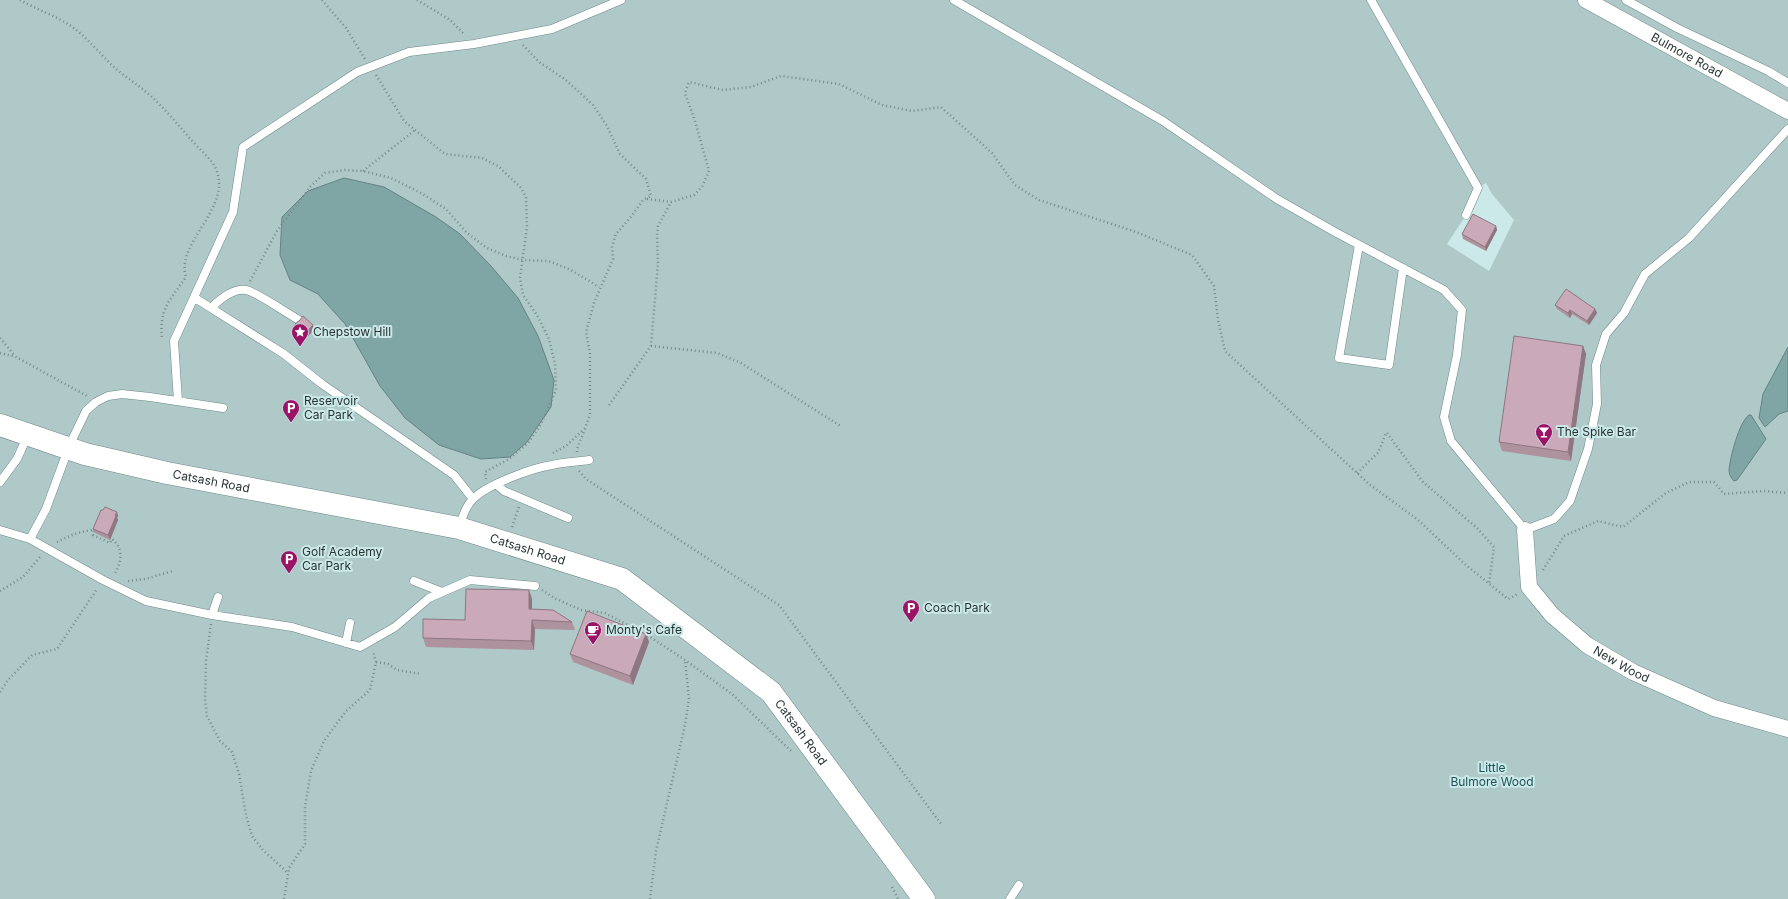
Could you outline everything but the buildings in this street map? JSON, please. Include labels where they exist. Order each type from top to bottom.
[{"type":"street","name":"Bulmore Road","points":[[1586,0],[1788,111]]},
{"type":"street","name":"Catsash Road","points":[[0,425],[85,454],[167,473],[459,528],[622,579],[771,692],[924,899]]},
{"type":"street","points":[[1525,530],[1529,587]]},
{"type":"street","name":"New Wood","points":[[1529,587],[1552,615],[1587,645],[1633,672],[1714,708],[1788,729]]},
{"type":"lane","points":[[178,401],[174,341],[195,298],[233,212],[243,147],[357,72],[409,52],[474,44],[552,29],[621,0]]},
{"type":"lane","points":[[954,0],[1163,120],[1277,199],[1444,290],[1462,310],[1457,356],[1444,417],[1451,441],[1525,530],[1554,519],[1570,500],[1588,449],[1596,404],[1596,366],[1606,334],[1624,313],[1645,274],[1689,238],[1788,129]]},
{"type":"lane","points":[[1371,0],[1478,188],[1466,215]]},
{"type":"lane","points":[[1626,0],[1677,28],[1768,71],[1788,83]]},
{"type":"lane","points":[[1359,245],[1339,358],[1389,365],[1403,268]]},
{"type":"lane","points":[[211,308],[221,298],[234,292],[245,290],[299,320]]},
{"type":"lane","points":[[195,298],[284,354],[322,384],[454,475],[473,499]]},
{"type":"lane","points":[[72,440],[86,410],[96,402],[108,396],[122,394],[223,408]]},
{"type":"lane","points":[[0,482],[3,475],[17,459],[29,434]]},
{"type":"lane","points":[[30,539],[46,509],[66,455]]},
{"type":"lane","points":[[459,528],[466,508],[473,499],[488,488],[519,475],[551,465],[589,460]]},
{"type":"lane","points":[[496,484],[504,491],[568,518]]},
{"type":"lane","points":[[0,530],[30,539],[106,582],[146,601],[212,615],[292,627],[360,647],[395,627],[429,598],[470,580],[535,586]]},
{"type":"lane","points":[[414,581],[442,592]]},
{"type":"lane","points":[[212,615],[218,597]]},
{"type":"lane","points":[[346,643],[350,623]]},
{"type":"lane","points":[[1010,899],[1019,885]]},
{"type":"path","points":[[20,0],[72,26],[116,69],[154,99],[177,122],[197,146],[208,155],[216,167],[220,183],[217,197],[204,225],[193,243],[186,261],[184,270],[186,277],[164,311],[161,323],[162,342]]},
{"type":"path","points":[[322,0],[346,28],[370,67],[386,89],[404,121],[445,154],[482,158],[498,166],[521,188],[526,197],[527,227],[520,278],[523,295],[537,315],[548,339],[555,364],[556,390],[541,424],[528,443],[509,459],[485,472],[488,488]]},
{"type":"path","points":[[417,0],[450,20],[474,44]]},
{"type":"path","points":[[515,36],[538,62],[566,80],[593,105],[607,126],[620,154],[646,180],[652,196],[643,200],[616,234],[612,247],[613,259],[599,287],[586,332],[590,353],[590,415],[577,449],[578,471],[586,479],[779,605],[940,824]]},
{"type":"path","points":[[647,199],[671,202],[694,194],[702,187],[709,171],[686,93],[689,82],[723,90],[751,87],[781,76],[839,84],[882,105],[912,111],[941,107],[992,153],[1015,185],[1039,200],[1136,232],[1192,256],[1214,286],[1218,320],[1225,350],[1369,484],[1418,520],[1466,565],[1508,599],[1529,587],[1546,567],[1564,536],[1598,521],[1623,527],[1666,493],[1689,482],[1714,482],[1724,494],[1764,491],[1788,493]]},
{"type":"path","points":[[363,171],[415,130]]},
{"type":"path","points":[[245,290],[277,232],[310,187],[325,173],[345,170],[363,171],[391,178],[421,193],[446,209],[467,233],[487,248],[506,256],[523,260],[549,261],[571,270],[599,287]]},
{"type":"path","points":[[609,406],[651,346],[658,263],[656,235],[658,226],[671,202]]},
{"type":"path","points":[[0,338],[9,351],[16,357],[96,402]]},
{"type":"path","points":[[651,346],[718,353],[741,363],[842,427]]},
{"type":"path","points":[[0,353],[16,357]]},
{"type":"path","points":[[548,455],[566,446],[585,428]]},
{"type":"path","points":[[1357,473],[1378,453],[1387,433],[1423,482],[1477,528],[1494,547],[1489,584]]},
{"type":"path","points":[[506,542],[522,499]]},
{"type":"path","points":[[0,591],[23,577],[46,549],[66,536],[94,530],[93,535],[110,543],[112,539],[117,542],[121,553],[120,564],[114,575],[106,582],[56,649],[32,655],[8,680],[0,692]]},
{"type":"path","points":[[123,581],[145,579],[173,571]]},
{"type":"path","points":[[114,575],[118,578]]},
{"type":"path","points":[[535,586],[554,598],[581,610],[605,613],[650,637],[732,694],[793,753]]},
{"type":"path","points":[[212,615],[206,660],[205,699],[207,716],[220,741],[232,752],[239,774],[246,815],[252,836],[263,850],[288,873]]},
{"type":"path","points":[[650,899],[656,851],[688,705],[685,660]]},
{"type":"path","points":[[284,899],[289,868],[305,844],[305,807],[311,771],[324,741],[346,711],[370,690],[376,662],[388,664],[396,670],[421,674]]},
{"type":"path","points":[[890,884],[898,899]]},
{"type":"green space","name":"Little Bulmore Wood","points":[[0,0],[1788,0],[1788,899],[0,899]],"holes":[[[1486,183],[1492,194],[1514,220],[1489,271],[1447,244],[1466,215],[1478,188]]]},
{"type":"shaded area","points":[[344,178],[384,187],[436,217],[460,234],[491,266],[518,298],[538,336],[554,380],[551,407],[527,442],[510,457],[481,459],[439,445],[405,418],[380,386],[345,324],[318,294],[290,280],[280,255],[282,217],[308,191]]},
{"type":"shaded area","points":[[1788,347],[1788,411],[1779,414],[1765,427],[1759,418],[1763,394]]},
{"type":"shaded area","points":[[1749,415],[1751,415],[1766,439],[1737,480],[1734,481],[1730,476],[1729,471],[1731,457],[1742,425]]},
{"type":"place","name":"Chepstow Hill","points":[[300,347]]},
{"type":"place","name":"Reservoir Car Park","points":[[291,423]]},
{"type":"place","name":"The Spike Bar","points":[[1544,447]]},
{"type":"place","name":"Golf Academy Car Park","points":[[289,574]]},
{"type":"place","name":"Coach Park","points":[[911,623]]},
{"type":"place","name":"Monty's Cafe","points":[[593,645]]}]
